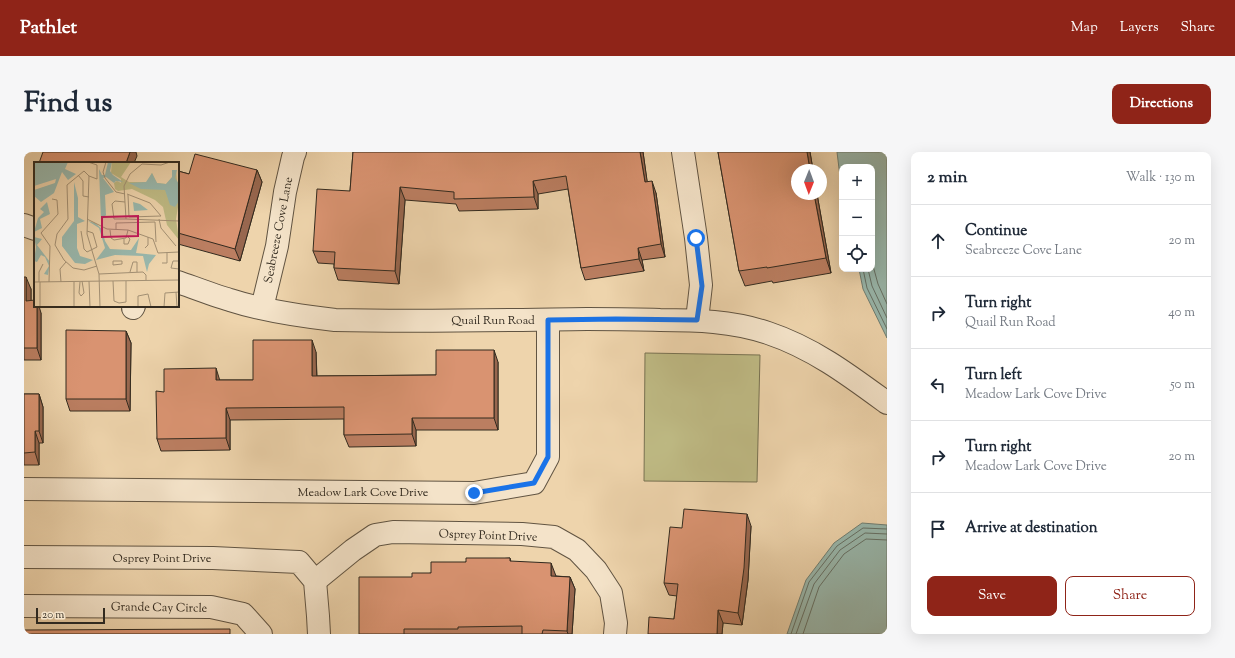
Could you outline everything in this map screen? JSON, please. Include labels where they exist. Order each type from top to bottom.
[{"type":"street","points":[[683,152],[702,286],[697,320]]},
{"type":"street","name":"Seabreeze Cove Lane","points":[[262,308],[277,246],[289,154]]},
{"type":"street","points":[[24,225],[34,229]]},
{"type":"street","name":"Quail Run Road","points":[[179,282],[230,300],[262,308],[309,317],[335,320],[697,320],[738,326],[766,332],[790,341],[819,355],[887,403]]},
{"type":"street","name":"Meadow Lark Cove Drive","points":[[24,489],[474,493],[534,483],[548,457],[548,320]]},
{"type":"street","name":"Osprey Point Drive","points":[[24,557],[213,558],[299,562],[314,581],[375,534],[408,532],[522,534],[554,537],[577,550],[596,570],[611,593],[616,623],[615,634]]},
{"type":"street","points":[[314,581],[318,616],[318,634]]},
{"type":"street","name":"Grande Cay Circle","points":[[24,606],[211,607],[243,614],[261,634]]},
{"type":"shaded area","points":[[645,353],[760,355],[757,482],[644,481]]},
{"type":"water","points":[[837,152],[887,152],[887,338],[863,289],[860,272],[875,272],[875,164],[839,164],[839,168]]},
{"type":"water","points":[[862,523],[887,525],[887,634],[787,634],[806,580],[834,543]]},
{"type":"building","points":[[43,152],[130,152],[126,162],[39,162]]},
{"type":"building","points":[[353,152],[640,152],[645,182],[652,181],[661,244],[638,248],[639,259],[581,268],[566,176],[533,181],[534,197],[454,199],[454,192],[400,187],[395,271],[334,268],[335,252],[313,251],[317,189],[350,191]]},
{"type":"building","points":[[718,152],[807,152],[809,164],[791,164],[791,200],[815,200],[826,258],[739,271]]},
{"type":"building","points":[[195,154],[257,170],[235,249],[179,233],[179,171],[189,174]]},
{"type":"building","points":[[24,277],[26,277],[26,301],[34,300],[34,307],[37,307],[37,348],[24,348]]},
{"type":"building","points":[[66,330],[126,331],[126,399],[66,399]]},
{"type":"building","points":[[253,340],[312,340],[312,376],[436,375],[436,350],[494,350],[494,418],[412,418],[412,434],[344,435],[344,407],[226,408],[226,438],[157,439],[156,391],[164,392],[164,369],[216,368],[216,380],[253,380]]},
{"type":"building","points":[[24,394],[39,394],[39,431],[35,431],[35,452],[24,453]]},
{"type":"building","points":[[684,509],[747,514],[744,568],[738,613],[718,610],[717,634],[648,634],[649,617],[674,619],[678,584],[664,583],[670,527],[682,528]]},
{"type":"building","points":[[466,558],[510,558],[510,561],[551,563],[551,576],[570,577],[567,631],[543,630],[542,634],[522,634],[522,626],[458,627],[458,629],[404,629],[404,634],[359,634],[359,577],[412,577],[412,573],[431,573],[431,562],[466,562]]},
{"type":"building","points":[[230,629],[230,634],[24,634],[24,630]]},
{"type":"route","points":[[474,493],[534,483],[548,457],[548,320],[697,320],[702,286],[698,264],[696,238]]}]
